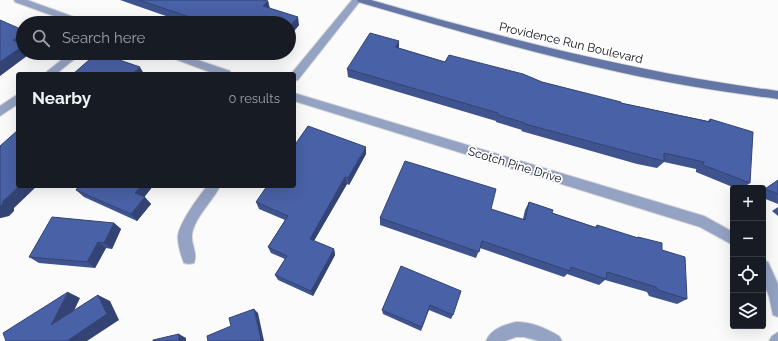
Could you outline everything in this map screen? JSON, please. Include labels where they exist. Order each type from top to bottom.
[{"type":"street","points":[[18,0],[63,16]]},
{"type":"street","points":[[296,75],[357,0]]},
{"type":"street","name":"Providence Run Boulevard","points":[[361,0],[520,45],[600,65],[716,87],[778,95]]},
{"type":"street","points":[[52,72],[68,60]]},
{"type":"street","points":[[187,60],[220,72]]},
{"type":"street","name":"Scotch Pine Drive","points":[[296,99],[704,222],[730,237]]},
{"type":"street","points":[[0,112],[16,100]]},
{"type":"street","points":[[189,258],[185,234],[193,216],[213,188]]},
{"type":"street","points":[[766,273],[776,295],[778,310]]},
{"type":"street","points":[[494,341],[511,330],[526,329],[542,333],[554,341]]},
{"type":"building","points":[[139,0],[264,0],[268,1],[263,6],[295,16],[186,16]]},
{"type":"building","points":[[0,20],[16,27],[16,38],[13,40],[16,42],[16,51],[0,62]]},
{"type":"building","points":[[370,33],[399,41],[395,47],[445,62],[449,55],[523,74],[542,82],[621,103],[710,122],[710,119],[753,132],[750,183],[703,165],[704,162],[664,153],[664,161],[644,156],[525,124],[498,115],[498,113],[347,69]]},
{"type":"building","points":[[89,60],[120,60],[140,67],[134,72],[75,72]]},
{"type":"building","points":[[308,126],[366,147],[348,178],[345,177],[310,239],[334,249],[311,291],[275,275],[287,256],[268,247],[288,216],[256,202],[266,188],[296,188],[296,143]]},
{"type":"building","points":[[16,132],[17,188],[3,201],[3,204],[0,206],[0,146]]},
{"type":"building","points":[[405,161],[496,189],[491,209],[525,220],[529,202],[553,210],[552,213],[597,228],[597,225],[638,238],[662,243],[662,250],[685,257],[687,299],[658,290],[656,287],[607,272],[606,279],[571,267],[570,271],[482,241],[479,252],[380,218]]},
{"type":"building","points":[[778,180],[778,194],[766,188]]},
{"type":"building","points":[[78,188],[139,188],[135,193],[145,197],[131,214],[76,190]]},
{"type":"building","points":[[52,217],[114,223],[104,243],[98,242],[87,262],[29,257]]},
{"type":"building","points":[[401,266],[461,291],[453,315],[430,305],[422,327],[382,310]]},
{"type":"building","points":[[68,292],[51,325],[98,295],[107,314],[67,341],[6,341],[3,333]]},
{"type":"building","points":[[254,309],[261,341],[208,341],[207,336],[231,326],[229,318]]},
{"type":"building","points":[[179,334],[179,341],[153,341],[153,340]]}]
